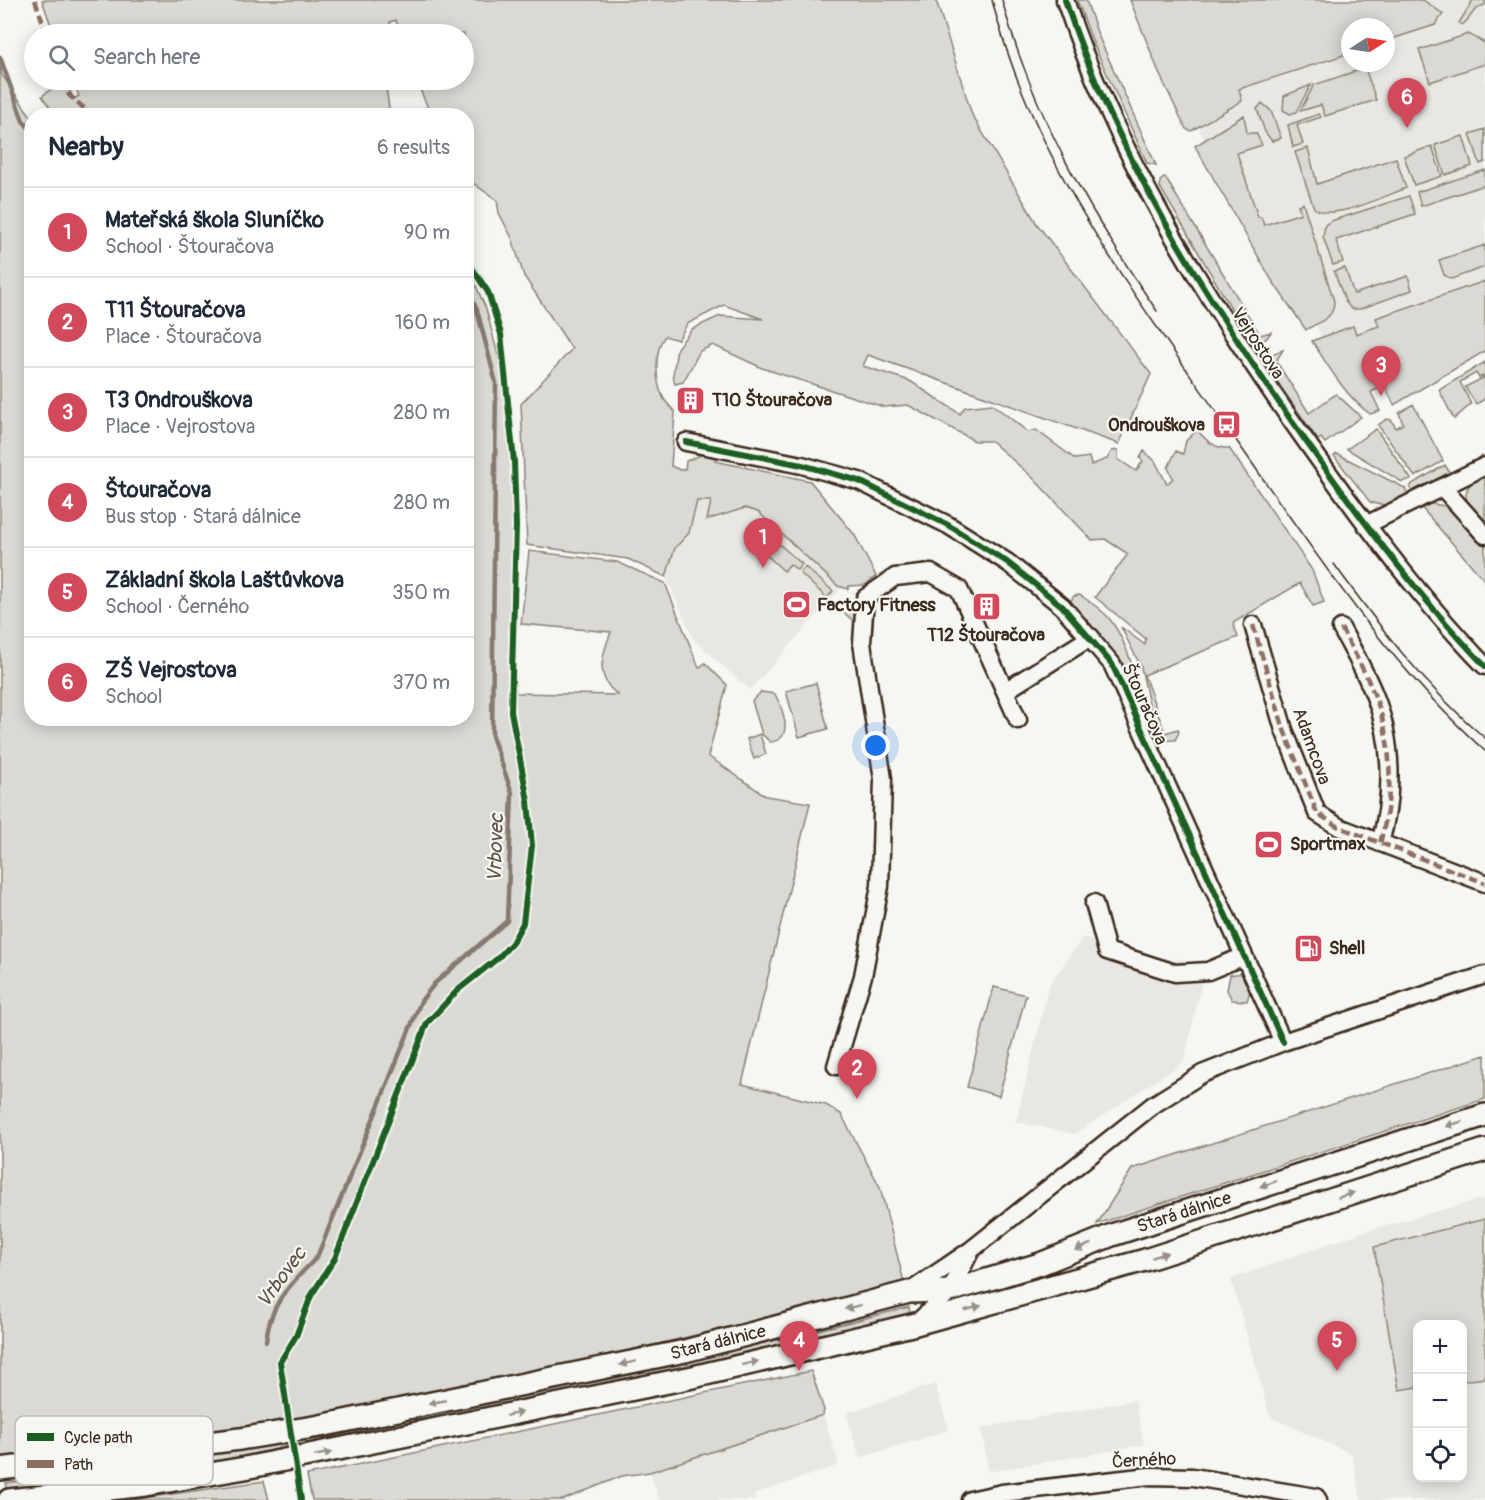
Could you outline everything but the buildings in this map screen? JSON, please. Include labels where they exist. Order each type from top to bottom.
[{"type":"main road","name":"Stará dálnice","points":[[213,1442],[320,1426],[685,1351],[909,1292],[950,1291],[1040,1264],[1112,1235],[1485,1115]]},
{"type":"main road","name":"Stará dálnice","points":[[213,1473],[322,1454],[693,1377],[916,1324],[1145,1260],[1485,1150]]},
{"type":"main road","name":"Stará dálnice","points":[[0,1469],[15,1467]]},
{"type":"main road","name":"Stará dálnice","points":[[9,1500],[146,1485]]},
{"type":"street","name":"Vejrostova","points":[[1065,0],[1077,35],[1111,115],[1191,265],[1245,354],[1366,525],[1412,585],[1485,666]]},
{"type":"street","name":"Štouračova","points":[[686,441],[802,465],[859,481],[948,525],[1007,562],[1062,606],[1112,664],[1283,1042]]},
{"type":"street","points":[[1366,525],[1485,466]]},
{"type":"street","points":[[1443,488],[1485,535]]},
{"type":"street","points":[[836,1066],[863,976],[880,886],[883,779],[862,637],[865,598],[895,577],[931,573],[959,589],[1018,720]]},
{"type":"street","name":"Adamcova","points":[[1253,625],[1284,730],[1317,813],[1339,827],[1485,883]]},
{"type":"street","points":[[1341,628],[1374,693],[1387,743],[1390,797],[1388,815],[1380,843]]},
{"type":"street","points":[[1005,691],[1091,637]]},
{"type":"street","points":[[1094,903],[1107,951],[1175,974],[1208,971],[1244,956]]},
{"type":"street","points":[[909,1292],[971,1250],[1153,1105],[1202,1074],[1283,1042],[1485,975]]},
{"type":"street","points":[[916,1324],[950,1291],[971,1250]]},
{"type":"street","name":"Černého","points":[[970,1500],[1002,1493],[1149,1476],[1193,1477],[1316,1497],[1318,1500]]},
{"type":"shaded area","points":[[42,0],[936,0],[972,115],[1037,224],[1151,374],[1119,444],[868,355],[863,366],[910,381],[960,414],[965,407],[992,404],[1028,432],[1036,430],[1075,459],[1089,457],[1091,465],[1107,459],[1112,451],[1118,450],[1118,459],[1136,471],[1143,461],[1140,458],[1144,451],[1155,461],[1167,484],[1173,478],[1168,468],[1176,451],[1183,454],[1186,441],[1197,430],[1215,445],[1229,448],[1312,570],[1324,602],[1313,606],[1300,583],[1233,623],[1238,637],[1144,675],[1165,733],[1178,729],[1179,732],[1175,740],[1157,741],[1141,667],[1121,627],[1145,645],[1146,639],[1095,597],[1128,554],[1105,539],[1092,540],[1032,477],[991,441],[975,441],[908,405],[884,407],[762,368],[713,345],[700,351],[683,382],[675,384],[673,375],[677,348],[692,329],[720,316],[763,319],[724,305],[687,324],[678,340],[665,336],[661,342],[657,357],[658,383],[664,399],[675,412],[671,466],[680,470],[685,469],[686,461],[701,455],[714,455],[715,461],[810,481],[854,534],[876,576],[865,585],[849,586],[848,589],[838,586],[758,512],[745,508],[707,520],[711,501],[697,501],[689,533],[675,548],[666,577],[628,559],[527,545],[521,404],[572,349],[524,276],[512,238],[499,213],[497,200],[474,184],[474,108],[428,108],[420,90],[474,90],[474,24],[397,24],[396,20],[390,22],[390,24],[50,24]]},
{"type":"shaded area","points":[[1077,0],[1086,0],[1098,35],[1156,165],[1147,163],[1094,45]]},
{"type":"shaded area","points":[[1130,0],[1423,0],[1443,14],[1435,25],[1395,38],[1395,18],[1341,18],[1341,56],[1239,89],[1242,101],[1191,131],[1186,129],[1160,75]]},
{"type":"shaded area","points":[[1144,0],[1485,0],[1485,332],[1335,358],[1204,140]]},
{"type":"shaded area","points":[[1473,0],[1485,0],[1485,5],[1474,11],[1462,25],[1459,23]]},
{"type":"shaded area","points":[[1468,34],[1485,43],[1485,64],[1430,82],[1419,50]]},
{"type":"shaded area","points":[[0,59],[2,75],[25,108],[24,726],[474,726],[474,281],[486,309],[506,386],[506,419],[512,466],[516,693],[618,695],[606,681],[602,665],[611,632],[521,624],[529,551],[617,562],[665,583],[699,668],[705,663],[727,685],[708,756],[766,796],[810,803],[742,1084],[826,1105],[841,1114],[880,1187],[904,1282],[573,1364],[407,1399],[213,1432],[213,1416],[15,1416],[15,1456],[0,1458]]},
{"type":"shaded area","points":[[1353,72],[1366,72],[1376,100],[1325,116],[1321,105],[1300,111],[1314,85]]},
{"type":"shaded area","points":[[1311,85],[1296,112],[1290,114],[1283,110],[1284,96]]},
{"type":"shaded area","points":[[50,90],[69,90],[74,99],[79,96],[77,90],[386,90],[389,108],[50,108],[42,96]]},
{"type":"shaded area","points":[[1262,103],[1271,111],[1281,138],[1272,141],[1265,132],[1257,109]]},
{"type":"shaded area","points":[[1319,114],[1321,117],[1297,125],[1303,144],[1293,147],[1288,125]]},
{"type":"shaded area","points":[[1244,115],[1247,133],[1256,133],[1262,145],[1237,153],[1258,217],[1261,217],[1264,225],[1301,213],[1298,205],[1303,203],[1334,301],[1329,316],[1306,330],[1271,279],[1195,146]]},
{"type":"shaded area","points":[[1485,129],[1485,162],[1480,164],[1470,134]]},
{"type":"shaded area","points":[[1463,136],[1472,166],[1445,175],[1435,145]]},
{"type":"shaded area","points":[[1432,146],[1442,176],[1414,185],[1404,156]]},
{"type":"shaded area","points":[[1308,148],[1317,184],[1396,158],[1406,188],[1345,210],[1333,212],[1314,208],[1295,152]]},
{"type":"shaded area","points":[[1485,170],[1485,185],[1421,206],[1417,192]]},
{"type":"shaded area","points":[[1165,177],[1260,335],[1271,332],[1263,341],[1251,342],[1160,187],[1160,181]]},
{"type":"shaded area","points":[[1409,196],[1415,214],[1336,240],[1343,262],[1333,265],[1323,237],[1325,225],[1331,221]]},
{"type":"shaded area","points":[[1485,245],[1485,267],[1451,279],[1444,275],[1439,260]]},
{"type":"shaded area","points":[[1345,268],[1354,294],[1408,276],[1412,290],[1360,309],[1351,309],[1345,301],[1334,271]]},
{"type":"shaded area","points":[[1485,281],[1485,351],[1394,405],[1385,386],[1371,392],[1380,411],[1370,414],[1353,399],[1312,341],[1353,326],[1356,334],[1379,326],[1376,318]]},
{"type":"shaded area","points":[[1283,350],[1276,361],[1309,413],[1336,394],[1361,417],[1325,443],[1321,438],[1318,440],[1267,367],[1274,353]]},
{"type":"shaded area","points":[[1485,362],[1485,375],[1479,378],[1476,373],[1460,382],[1471,404],[1454,419],[1439,390]]},
{"type":"shaded area","points":[[1485,377],[1485,399],[1476,404],[1465,387]]},
{"type":"shaded area","points":[[1413,404],[1443,461],[1415,477],[1378,425],[1387,419],[1391,420],[1396,428],[1403,424],[1399,413]]},
{"type":"shaded area","points":[[1376,429],[1411,479],[1402,482],[1347,449]]},
{"type":"shaded area","points":[[1337,454],[1405,488],[1409,497],[1385,505],[1370,502],[1334,456]]},
{"type":"shaded area","points":[[1445,465],[1451,475],[1414,493],[1410,488],[1412,484]]},
{"type":"shaded area","points":[[680,470],[866,560],[750,690],[694,640],[666,577]]},
{"type":"shaded area","points":[[1485,472],[1485,525],[1472,510],[1466,497],[1470,485]]},
{"type":"shaded area","points":[[1427,503],[1451,507],[1485,545],[1485,581],[1420,506]]},
{"type":"shaded area","points":[[759,535],[771,537],[802,564],[797,570],[790,564],[784,571],[752,542]]},
{"type":"shaded area","points":[[805,567],[833,591],[827,598],[800,573]]},
{"type":"shaded area","points":[[1080,595],[1106,615],[1122,639],[1134,671],[1149,733],[1097,634],[1069,603],[1074,596]]},
{"type":"shaded area","points":[[847,601],[857,611],[857,624],[842,611]]},
{"type":"shaded area","points":[[816,683],[828,729],[799,737],[786,691]]},
{"type":"shaded area","points":[[761,692],[775,694],[781,707],[785,730],[783,736],[778,740],[770,742],[762,734],[752,701]]},
{"type":"shaded area","points":[[760,734],[766,754],[754,759],[747,739]]},
{"type":"shaded area","points":[[1083,937],[1168,962],[1182,959],[1202,981],[1184,1062],[1075,1134],[1016,1122],[1049,985]]},
{"type":"shaded area","points":[[1242,973],[1252,984],[1247,1001],[1232,1000],[1227,990],[1230,975]]},
{"type":"shaded area","points":[[994,987],[1026,995],[999,1096],[967,1087]]},
{"type":"shaded area","points":[[1485,1055],[1485,1099],[1097,1224],[1132,1169]]},
{"type":"shaded area","points":[[1485,1198],[1485,1500],[1361,1500],[1352,1454],[1270,1417],[1231,1279],[1362,1232]]},
{"type":"shaded area","points":[[1485,1219],[1485,1378],[1467,1380],[1467,1320],[1413,1320],[1413,1388],[1399,1390],[1374,1247]]},
{"type":"shaded area","points":[[909,1307],[910,1314],[574,1393],[348,1438],[213,1461],[213,1452],[573,1386]]},
{"type":"shaded area","points":[[811,1371],[824,1410],[823,1415],[650,1472],[622,1476],[563,1500],[312,1500],[307,1475]]},
{"type":"shaded area","points":[[935,1384],[949,1430],[860,1458],[846,1413]]},
{"type":"shaded area","points":[[1135,1400],[1144,1445],[989,1472],[981,1428]]},
{"type":"shaded area","points":[[823,1415],[839,1465],[754,1494],[756,1500],[659,1500],[650,1472]]},
{"type":"shaded area","points":[[264,1481],[269,1500],[130,1500]]},
{"type":"shaded area","points":[[15,1482],[15,1485],[56,1485],[6,1492],[6,1483]]},
{"type":"waterway","name":"Vrbovec","points":[[0,57],[24,122]]},
{"type":"waterway","name":"Vrbovec","points":[[266,1341],[272,1315],[283,1294],[317,1257],[421,1001],[435,983],[507,921],[512,793],[492,736],[496,383],[474,304]]},
{"type":"tram line","points":[[992,0],[1011,62],[1035,120],[1094,232],[1129,286],[1353,604],[1415,681],[1485,751]]},
{"type":"tram line","points":[[1002,0],[1030,83],[1066,162],[1109,237],[1157,311]]},
{"type":"tram line","points":[[1334,564],[1386,633],[1423,677],[1463,719],[1485,738]]},
{"type":"marked path","points":[[35,0],[43,24]]},
{"type":"marked path","points":[[67,90],[69,95],[84,108]]},
{"type":"marked path","points":[[1253,625],[1284,730],[1317,813],[1339,827],[1485,883]]},
{"type":"marked path","points":[[1341,628],[1370,685],[1385,730],[1389,787],[1385,825],[1380,843]]},
{"type":"cycle path","points":[[1065,0],[1085,56],[1135,166],[1194,272],[1226,323],[1293,423],[1361,517],[1408,579],[1485,666]]},
{"type":"cycle path","points":[[301,1500],[280,1362],[296,1336],[311,1296],[335,1258],[427,1023],[458,990],[498,958],[512,943],[523,923],[532,846],[528,801],[511,712],[516,526],[514,462],[501,334],[488,292],[474,271]]},
{"type":"cycle path","points":[[686,442],[802,465],[859,481],[948,525],[1007,562],[1062,606],[1112,664],[1283,1042]]},
{"type":"place","name":"ZŠ Vejrostova","points":[[1407,128]]},
{"type":"place","name":"T3 Ondrouškova","points":[[1381,396]]},
{"type":"place","name":"T10 Štouračova","points":[[691,400]]},
{"type":"place","name":"Ondrouškova","points":[[1226,425]]},
{"type":"place","name":"Mateřská škola Sluníčko","points":[[763,568]]},
{"type":"place","name":"Factory Fitness","points":[[796,605]]},
{"type":"place","name":"T12 Štouračova","points":[[986,606]]},
{"type":"place","name":"Sportmax","points":[[1269,844]]},
{"type":"place","name":"Shell","points":[[1308,948]]},
{"type":"place","name":"T11 Štouračova","points":[[857,1099]]},
{"type":"place","name":"Štouračova","points":[[799,1371]]},
{"type":"place","name":"Základní škola Laštůvkova","points":[[1337,1371]]}]
